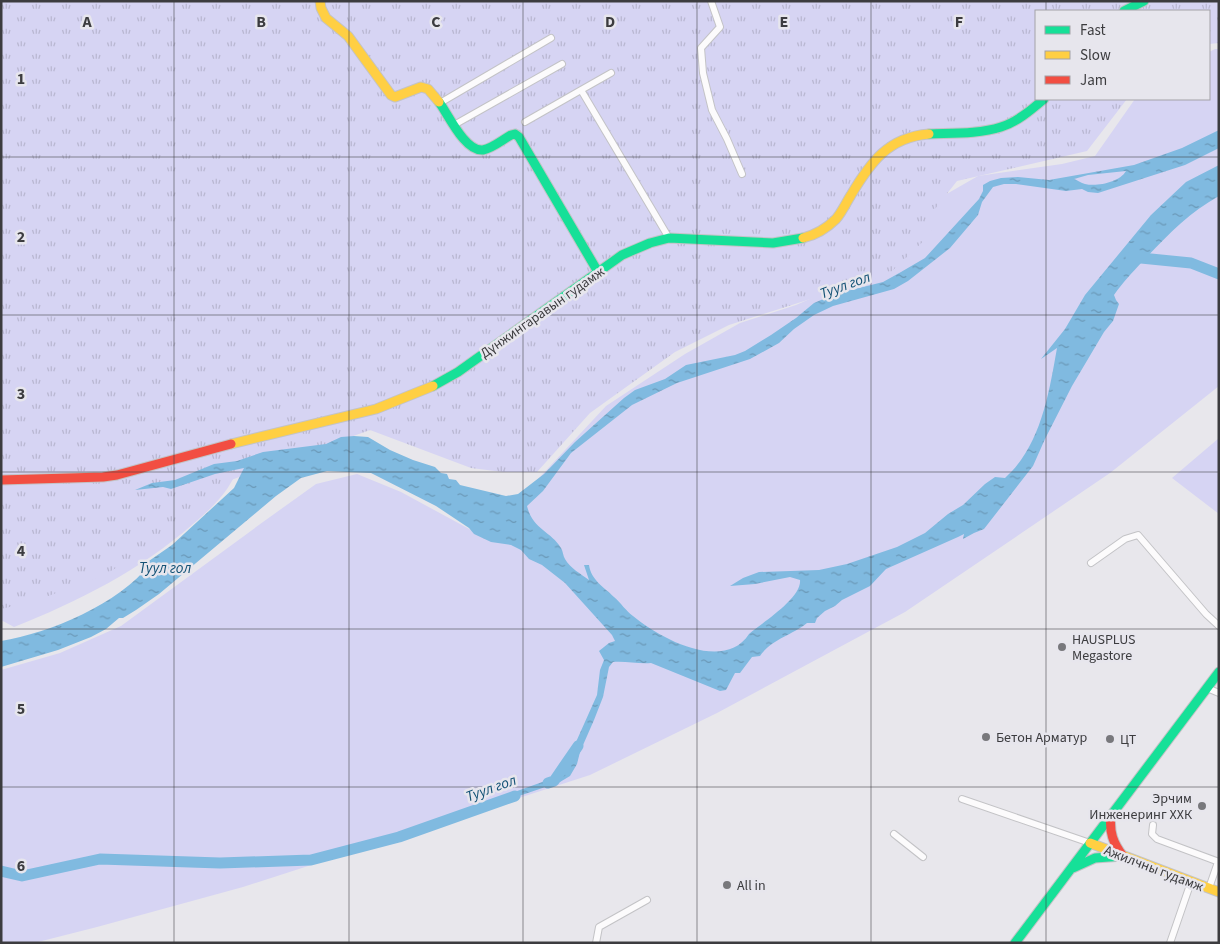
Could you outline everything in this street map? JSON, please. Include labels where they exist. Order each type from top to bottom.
[{"type":"main road","points":[[320,1],[325,19],[348,36],[390,95],[395,97],[421,87],[426,88],[440,103],[470,147],[478,151],[484,150],[511,135],[515,134],[519,137],[598,272]]},
{"type":"main road","points":[[1126,10],[1144,1]]},
{"type":"main road","name":"Дүнжингаравын гудамж","points":[[1,480],[117,475],[218,447],[394,403],[424,391],[458,372],[622,255],[636,248],[669,238],[773,243],[805,238],[821,231],[837,218],[868,167],[884,151],[896,144],[918,135],[978,131],[1000,127],[1026,114],[1043,100]]},
{"type":"main road","points":[[1015,943],[1219,672]]},
{"type":"main road","points":[[1111,815],[1109,828],[1112,841],[1123,856]]},
{"type":"main road","name":"Ажилчны гудамж","points":[[1090,843],[1219,892]]},
{"type":"main road","points":[[1069,871],[1087,860],[1123,856]]},
{"type":"street","points":[[710,1],[720,28],[701,48],[703,73],[712,110],[742,174]]},
{"type":"street","points":[[440,103],[551,38]]},
{"type":"street","points":[[454,125],[562,64]]},
{"type":"street","points":[[525,122],[611,73]]},
{"type":"street","points":[[581,90],[669,238]]},
{"type":"street","points":[[1091,563],[1125,539],[1138,535],[1206,614],[1219,626]]},
{"type":"street","points":[[1207,688],[1219,693]]},
{"type":"street","points":[[962,799],[1090,843]]},
{"type":"street","points":[[1153,824],[1152,834],[1157,839],[1218,862],[1209,888]]},
{"type":"street","points":[[894,834],[923,857]]},
{"type":"street","points":[[1170,943],[1191,882]]},
{"type":"street","points":[[596,943],[599,927],[647,900]]},
{"type":"green space","points":[[1,1],[1219,1],[1219,43],[1210,44],[1210,10],[1035,10],[1035,100],[1126,100],[1087,151],[957,181],[935,209],[931,234],[889,274],[729,325],[675,352],[590,413],[537,472],[503,472],[471,468],[370,430],[220,484],[174,534],[104,575],[35,601],[1,609]]},
{"type":"green space","points":[[1219,49],[1219,386],[1110,473],[905,612],[717,713],[590,775],[243,887],[34,943],[1,943],[1,670],[60,653],[121,626],[316,484],[357,474],[401,492],[484,537],[606,406],[685,354],[740,323],[796,305],[860,277],[917,211],[978,176],[1062,164],[1095,156],[1134,100],[1210,100],[1210,52]]},
{"type":"green space","points":[[1219,438],[1219,514],[1172,478]]},
{"type":"green space","points":[[237,472],[223,494],[202,516],[173,541],[130,570],[85,596],[14,627],[1,620],[1,503]]},
{"type":"water","points":[[1219,130],[1219,148],[1185,165],[1098,193],[1082,189],[1066,191],[1016,184],[1004,184],[993,187],[982,202],[978,215],[950,248],[908,281],[894,289],[833,306],[814,315],[794,329],[779,343],[750,359],[677,383],[632,405],[571,453],[543,491],[527,506],[533,520],[557,542],[570,565],[589,580],[584,565],[589,565],[595,579],[630,614],[644,625],[675,642],[691,648],[708,651],[724,651],[738,645],[788,602],[799,587],[800,580],[790,577],[755,584],[730,586],[743,578],[759,572],[819,570],[847,564],[897,547],[925,533],[948,514],[963,505],[995,477],[1005,478],[1027,451],[1042,418],[1057,348],[1041,359],[1065,329],[1085,295],[1151,215],[1186,182],[1219,165],[1219,196],[1187,218],[1131,274],[1114,295],[1119,304],[1113,321],[1104,332],[1072,386],[1033,466],[984,529],[963,539],[964,534],[886,569],[870,586],[825,611],[817,618],[815,623],[807,623],[776,641],[760,656],[752,657],[740,673],[735,673],[726,690],[720,691],[651,663],[613,662],[609,667],[603,697],[580,752],[577,764],[570,776],[560,782],[501,802],[500,797],[548,780],[565,771],[597,695],[600,670],[604,660],[599,651],[615,641],[612,635],[565,583],[542,565],[529,559],[521,550],[511,545],[491,542],[474,534],[469,528],[436,506],[371,473],[327,471],[301,478],[276,496],[159,594],[123,618],[119,618],[106,629],[58,650],[1,667],[1,641],[62,624],[121,592],[150,564],[146,563],[172,545],[234,488],[244,468],[215,474],[171,489],[163,487],[135,490],[152,483],[175,480],[214,464],[237,461],[263,452],[326,444],[341,437],[354,436],[368,437],[390,450],[435,467],[441,473],[447,474],[449,479],[456,480],[460,485],[506,496],[518,494],[544,474],[575,442],[635,390],[665,379],[686,365],[735,355],[745,351],[796,318],[814,303],[835,294],[883,282],[925,258],[979,199],[983,191],[983,185],[990,181],[1018,177],[1049,180],[1134,165],[1182,148]],"holes":[[[1126,171],[1114,181],[1096,185],[1085,184],[1074,179],[1088,175]]]},
{"type":"waterway","name":"Туул гол","points":[[1131,257],[1191,263],[1219,274]]},
{"type":"waterway","name":"Туул гол","points":[[548,783],[554,781],[578,746]]},
{"type":"waterway","name":"Туул гол","points":[[1,871],[22,876],[100,859],[220,863],[311,860],[399,837],[515,796]]},
{"type":"traffic: fast","points":[[1126,10],[1144,1]]},
{"type":"traffic: fast","points":[[929,134],[975,132],[1001,127],[1018,119],[1043,100]]},
{"type":"traffic: fast","points":[[439,102],[464,139],[476,149],[487,149],[511,135],[515,134],[519,137],[598,272]]},
{"type":"traffic: fast","points":[[433,386],[458,372],[622,255],[650,243],[669,238],[773,243],[803,238]]},
{"type":"traffic: fast","points":[[1015,943],[1219,672]]},
{"type":"traffic: fast","points":[[1073,868],[1095,858],[1123,856]]},
{"type":"traffic: slow","points":[[320,1],[326,18],[348,36],[391,95],[395,97],[421,87],[428,89],[439,102]]},
{"type":"traffic: slow","points":[[803,238],[821,231],[836,219],[865,172],[891,146],[902,140],[929,134]]},
{"type":"traffic: slow","points":[[231,444],[376,409],[433,386]]},
{"type":"traffic: slow","points":[[1090,843],[1219,892]]},
{"type":"traffic: jam","points":[[1,480],[117,475],[231,444]]},
{"type":"traffic: jam","points":[[1111,815],[1112,837],[1123,856]]},
{"type":"place","name":"HAUSPLUS Megastore","points":[[1062,647]]},
{"type":"place","name":"Бетон Арматур","points":[[986,737]]},
{"type":"place","name":"ЦТ","points":[[1110,739]]},
{"type":"place","name":"Эрчим Инженеринг ХХК","points":[[1202,806]]},
{"type":"place","name":"All in","points":[[727,885]]}]
